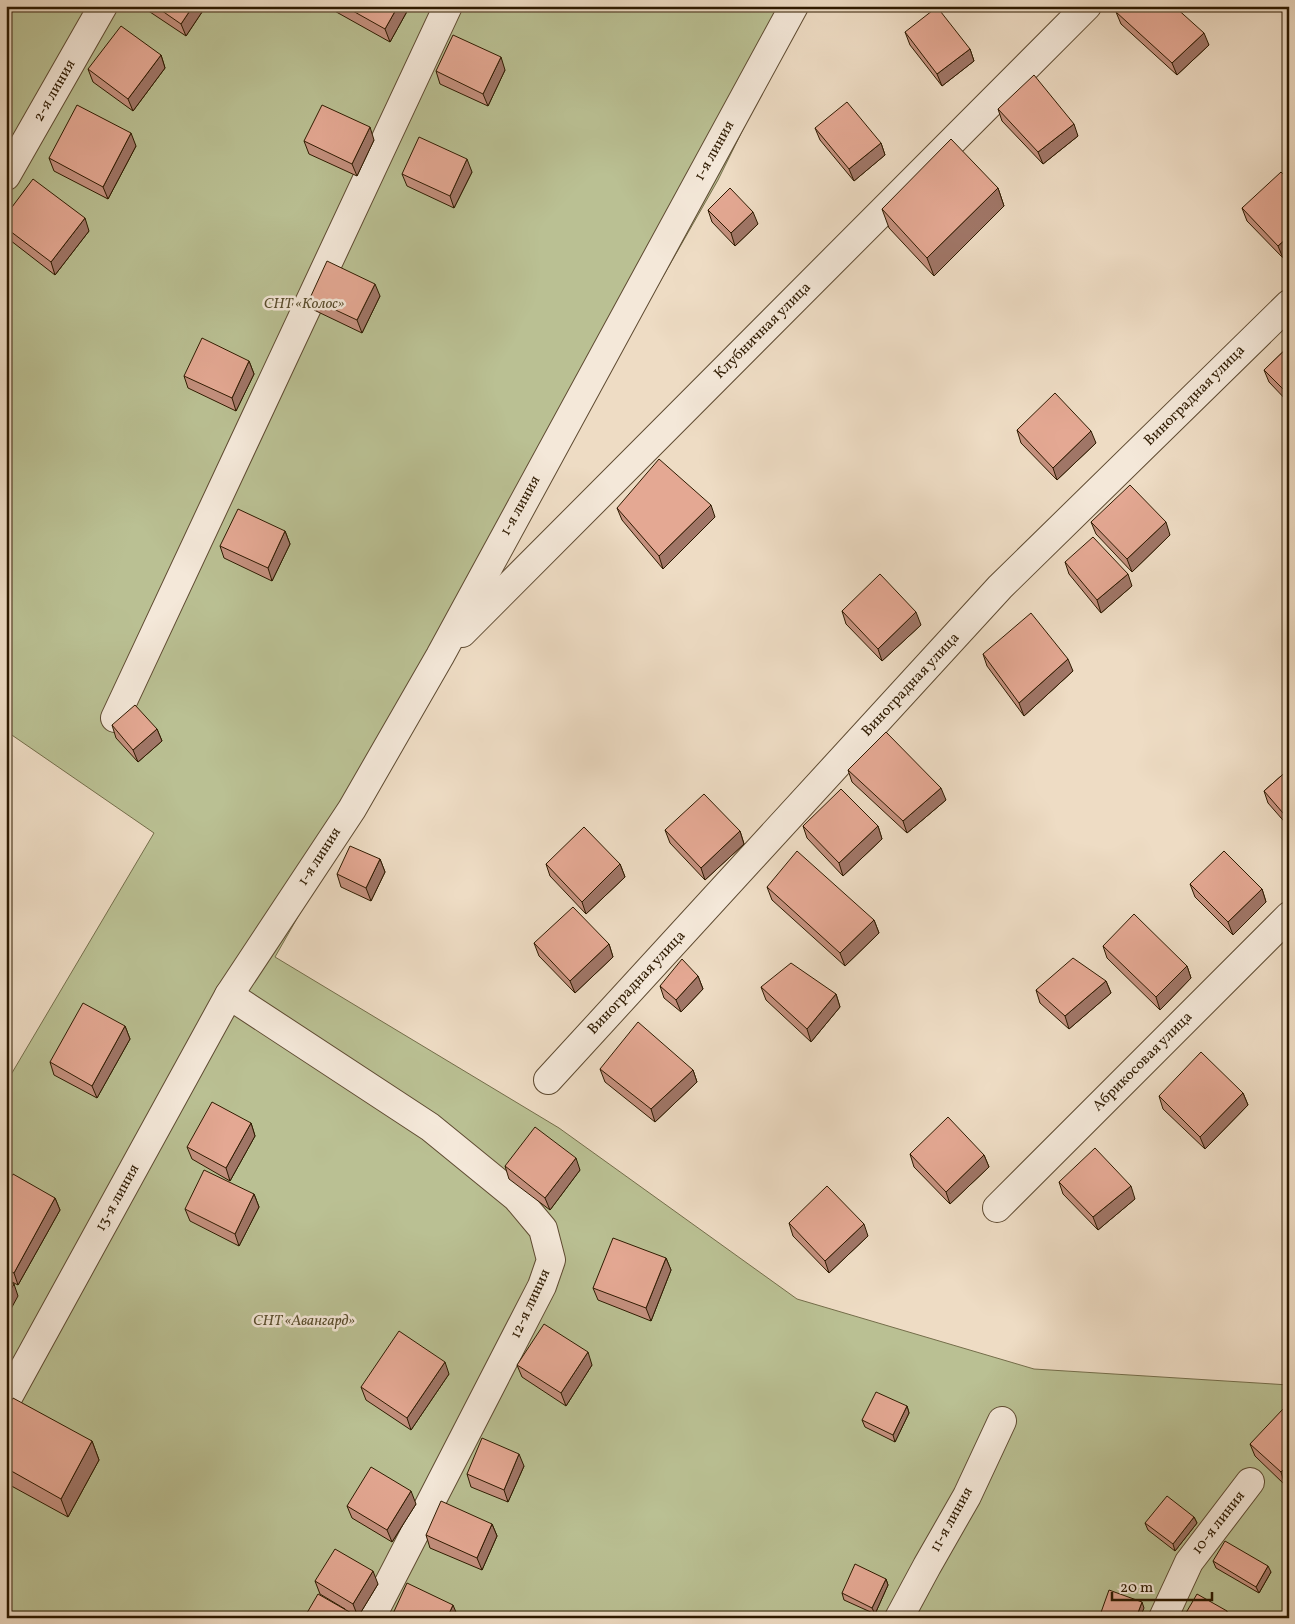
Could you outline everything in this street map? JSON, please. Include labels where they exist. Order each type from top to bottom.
[{"type":"street","name":"2-я линия","points":[[6,176],[104,6]]},
{"type":"street","points":[[115,718],[448,6]]},
{"type":"street","name":"1-я линия","points":[[230,995],[352,809],[440,656],[794,6]]},
{"type":"street","name":"Клубничная улица","points":[[440,656],[1087,6]]},
{"type":"street","name":"Виноградная улица","points":[[548,1080],[1000,588],[1289,304]]},
{"type":"street","name":"Абрикосовая улица","points":[[997,1208],[1289,916]]},
{"type":"street","name":"13-я линия","points":[[6,1401],[230,995]]},
{"type":"street","name":"12-я линия","points":[[230,995],[430,1127],[517,1198],[543,1229],[550,1260],[542,1286],[371,1618]]},
{"type":"street","name":"11-я линия","points":[[899,1618],[967,1496],[1002,1420]]},
{"type":"street","name":"10-я линия","points":[[1163,1618],[1189,1562],[1250,1482]]},
{"type":"green space","points":[[6,6],[804,6],[718,180],[275,957],[559,1128],[797,1299],[1034,1369],[1289,1385],[1289,1618],[6,1618],[6,1083],[154,833],[6,731]]},
{"type":"building","points":[[155,6],[193,6],[181,24]]},
{"type":"building","points":[[344,6],[398,6],[385,29]]},
{"type":"building","points":[[1121,6],[1174,6],[1204,33],[1172,63],[1116,12]]},
{"type":"building","points":[[937,7],[970,49],[937,74],[905,32]]},
{"type":"building","points":[[121,26],[161,55],[128,99],[88,69]]},
{"type":"building","points":[[453,35],[501,57],[483,94],[436,71]]},
{"type":"building","points":[[1034,75],[1074,124],[1038,152],[998,109]]},
{"type":"building","points":[[847,102],[881,143],[849,169],[815,128]]},
{"type":"building","points":[[77,105],[131,133],[103,187],[49,158]]},
{"type":"building","points":[[322,105],[370,127],[352,164],[304,141]]},
{"type":"building","points":[[419,137],[467,159],[450,196],[402,174]]},
{"type":"building","points":[[951,139],[998,188],[927,258],[882,209]]},
{"type":"building","points":[[1281,172],[1289,180],[1289,236],[1278,246],[1242,208]]},
{"type":"building","points":[[33,179],[85,218],[51,262],[6,228],[6,215]]},
{"type":"building","points":[[730,188],[753,212],[731,233],[708,210]]},
{"type":"building","points":[[327,261],[375,284],[357,320],[310,298]]},
{"type":"building","points":[[202,338],[249,361],[232,398],[184,376]]},
{"type":"building","points":[[1289,346],[1289,395],[1264,370]]},
{"type":"building","points":[[1055,393],[1091,431],[1053,468],[1017,430]]},
{"type":"building","points":[[659,459],[711,505],[659,556],[617,508]]},
{"type":"building","points":[[1130,485],[1166,522],[1127,559],[1091,522]]},
{"type":"building","points":[[238,509],[285,531],[268,568],[220,546]]},
{"type":"building","points":[[1093,537],[1128,574],[1097,600],[1065,562]]},
{"type":"building","points":[[880,574],[916,612],[878,649],[842,611]]},
{"type":"building","points":[[1031,613],[1068,659],[1019,703],[983,654]]},
{"type":"building","points":[[135,705],[157,729],[133,750],[112,725]]},
{"type":"building","points":[[886,732],[941,788],[903,821],[848,770]]},
{"type":"building","points":[[1289,769],[1289,820],[1264,791]]},
{"type":"building","points":[[841,789],[878,826],[839,863],[803,826]]},
{"type":"building","points":[[704,794],[740,831],[701,868],[665,830]]},
{"type":"building","points":[[584,827],[620,864],[582,902],[546,864]]},
{"type":"building","points":[[350,846],[380,859],[366,888],[337,874]]},
{"type":"building","points":[[797,851],[874,920],[840,953],[767,887]]},
{"type":"building","points":[[1224,851],[1262,889],[1228,922],[1190,884]]},
{"type":"building","points":[[573,907],[609,944],[570,981],[534,943]]},
{"type":"building","points":[[1134,914],[1187,966],[1156,997],[1103,946]]},
{"type":"building","points":[[1073,958],[1106,981],[1065,1016],[1036,990]]},
{"type":"building","points":[[682,959],[698,976],[676,1000],[660,986]]},
{"type":"building","points":[[791,963],[836,994],[807,1029],[761,987]]},
{"type":"building","points":[[83,1003],[125,1026],[92,1086],[50,1062]]},
{"type":"building","points":[[638,1022],[693,1070],[651,1109],[600,1069]]},
{"type":"building","points":[[1201,1052],[1243,1093],[1200,1137],[1159,1096]]},
{"type":"building","points":[[212,1102],[251,1123],[226,1168],[187,1147]]},
{"type":"building","points":[[948,1117],[984,1155],[946,1192],[910,1154]]},
{"type":"building","points":[[535,1127],[576,1158],[545,1198],[505,1166]]},
{"type":"building","points":[[1095,1148],[1131,1186],[1093,1217],[1059,1182]]},
{"type":"building","points":[[204,1170],[254,1194],[235,1234],[185,1209]]},
{"type":"building","points":[[13,1174],[55,1198],[14,1273],[6,1269],[6,1186]]},
{"type":"building","points":[[827,1186],[864,1224],[825,1261],[789,1223]]},
{"type":"building","points":[[613,1238],[666,1258],[646,1308],[593,1288]]},
{"type":"building","points":[[6,1280],[14,1284],[6,1297]]},
{"type":"building","points":[[544,1324],[588,1352],[561,1393],[517,1365]]},
{"type":"building","points":[[399,1331],[445,1362],[407,1418],[361,1387]]},
{"type":"building","points":[[876,1392],[907,1406],[893,1435],[862,1420]]},
{"type":"building","points":[[13,1398],[92,1441],[61,1499],[6,1468],[6,1411]]},
{"type":"building","points":[[1283,1409],[1289,1415],[1289,1464],[1281,1472],[1250,1444]]},
{"type":"building","points":[[482,1438],[519,1454],[504,1490],[467,1474]]},
{"type":"building","points":[[371,1467],[411,1491],[387,1530],[347,1506]]},
{"type":"building","points":[[1167,1496],[1194,1517],[1173,1544],[1145,1523]]},
{"type":"building","points":[[441,1501],[492,1524],[477,1558],[426,1535]]},
{"type":"building","points":[[1225,1541],[1268,1566],[1256,1587],[1213,1561]]},
{"type":"building","points":[[335,1549],[373,1571],[353,1604],[315,1581]]},
{"type":"building","points":[[855,1564],[886,1579],[872,1608],[842,1593]]},
{"type":"building","points":[[407,1583],[453,1605],[447,1618],[391,1618]]},
{"type":"building","points":[[1109,1590],[1142,1602],[1136,1618],[1099,1618]]},
{"type":"building","points":[[318,1594],[353,1614],[351,1618],[304,1618]]},
{"type":"building","points":[[1197,1594],[1227,1611],[1223,1618],[1183,1618]]},
{"type":"park label","name":"СНТ «Колос»","points":[[304,304]]},
{"type":"park label","name":"СНТ «Авангард»","points":[[304,1321]]}]
